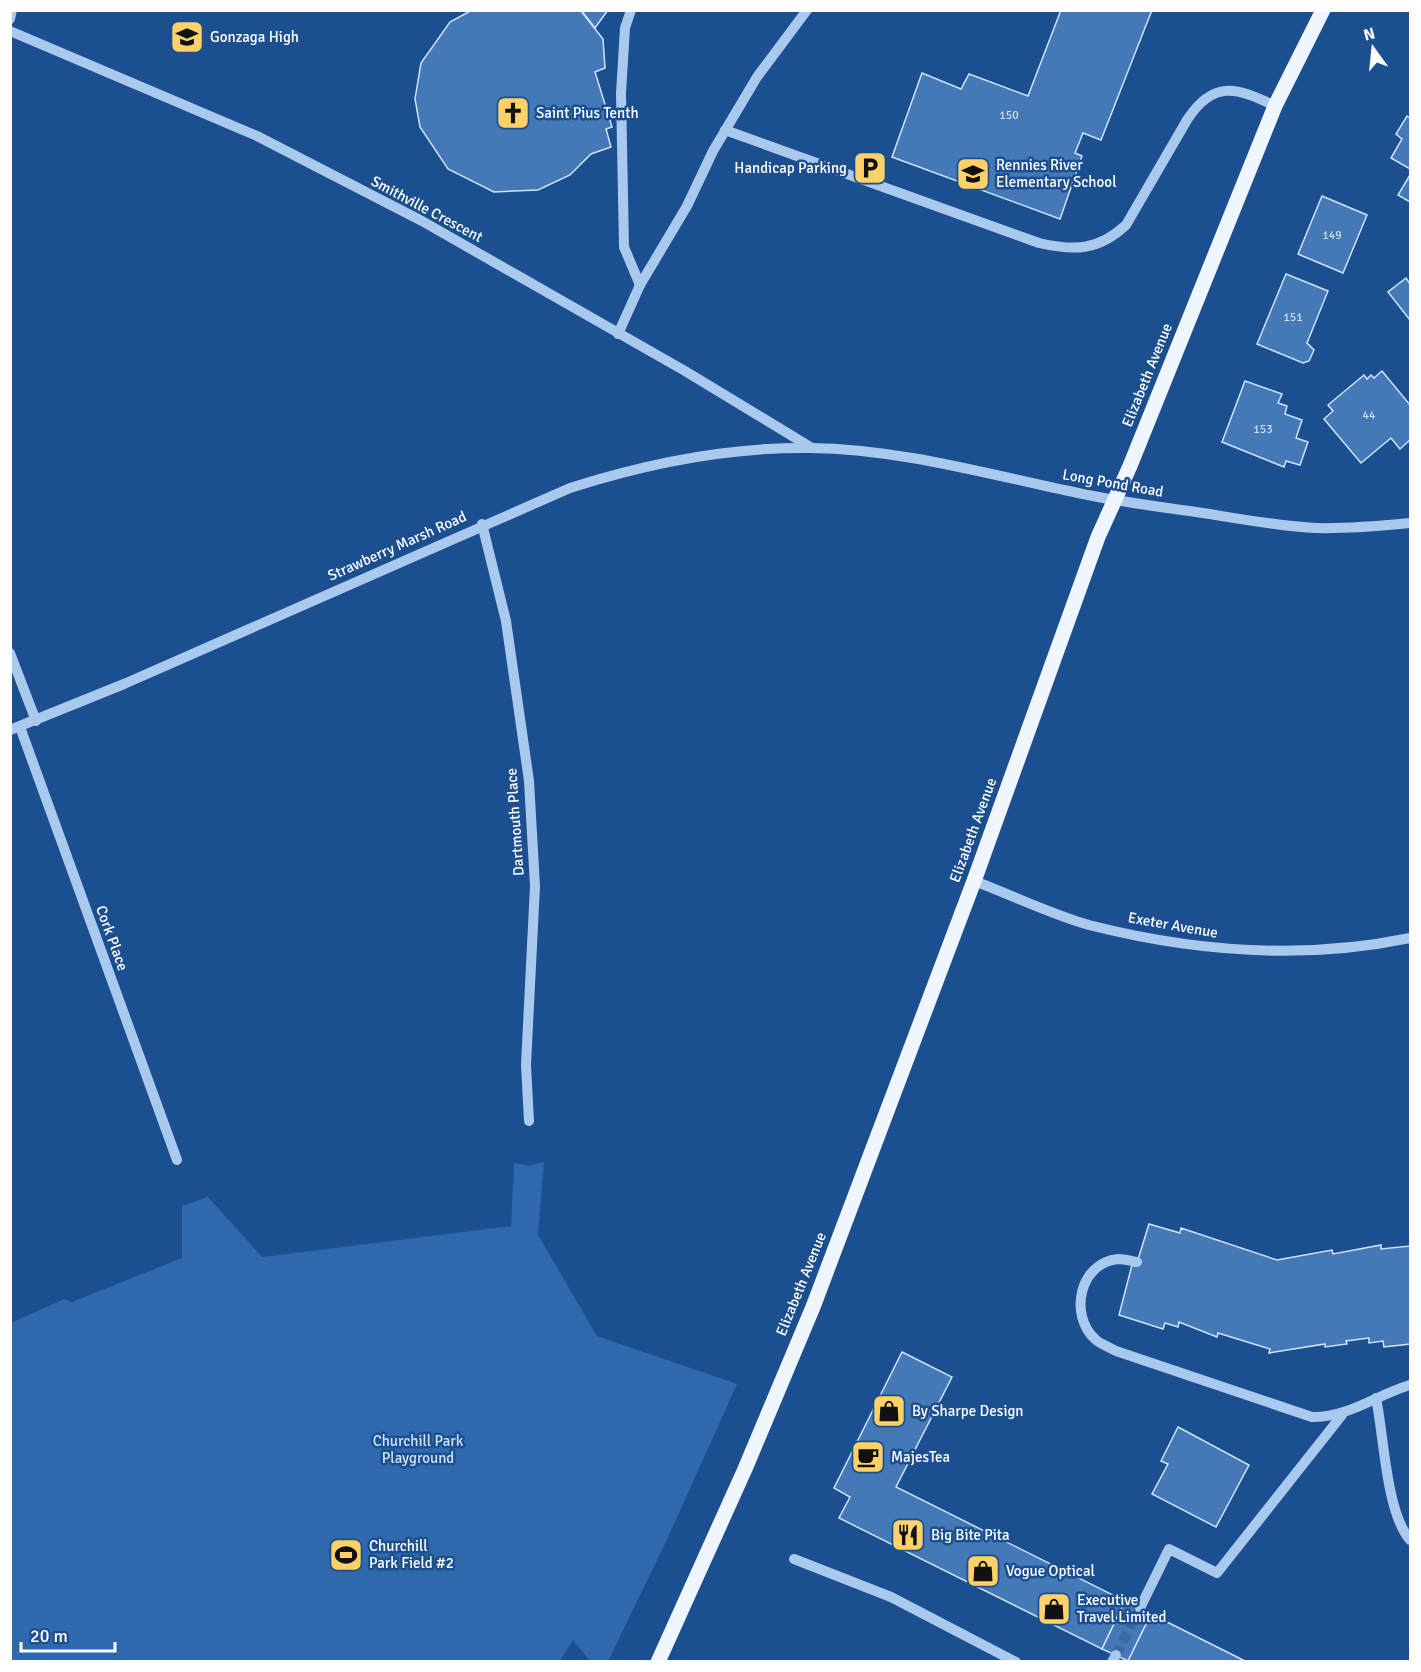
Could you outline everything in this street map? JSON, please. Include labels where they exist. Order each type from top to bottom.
[{"type":"main road","name":"Elizabeth Avenue","points":[[658,1662],[745,1469],[813,1307],[974,881],[1098,537],[1275,106],[1323,10]]},
{"type":"street","points":[[10,19],[12,10]]},
{"type":"street","points":[[631,10],[625,28],[621,93],[624,247],[640,285]]},
{"type":"street","points":[[618,334],[640,285],[687,206],[725,130],[757,77],[807,10]]},
{"type":"street","name":"Smithville Crescent","points":[[10,31],[257,136],[422,221],[812,448]]},
{"type":"street","points":[[725,130],[1028,239],[1069,249],[1092,246],[1114,236],[1126,225],[1197,104],[1209,95],[1230,90],[1248,93],[1275,106]]},
{"type":"street","name":"Long Pond Road","points":[[812,448],[900,456],[1115,499],[1316,528],[1410,523]]},
{"type":"street","name":"Strawberry Marsh Road","points":[[15,729],[482,524],[570,488],[647,466],[754,449],[812,448]]},
{"type":"street","name":"Dartmouth Place","points":[[482,524],[494,563],[506,621],[529,781],[535,886],[526,1065],[529,1121]]},
{"type":"street","points":[[10,653],[36,721]]},
{"type":"street","name":"Cork Place","points":[[15,729],[177,1160]]},
{"type":"street","name":"Exeter Avenue","points":[[974,881],[1088,924],[1199,948],[1311,952],[1376,945],[1410,938]]},
{"type":"street","points":[[1137,1263],[1119,1259],[1104,1263],[1092,1272],[1082,1287],[1080,1306],[1084,1326],[1096,1340],[1116,1351],[1312,1417],[1342,1415],[1376,1398],[1410,1385]]},
{"type":"street","points":[[1376,1398],[1391,1495],[1404,1532],[1410,1540]]},
{"type":"street","points":[[1140,1608],[1169,1549],[1217,1573],[1342,1415]]},
{"type":"street","points":[[794,1558],[891,1597],[1017,1662]]},
{"type":"green space","name":"Churchill Park Playground","points":[[544,1162],[538,1235],[597,1336],[737,1384],[665,1544],[608,1661],[590,1661],[573,1640],[559,1662],[11,1661],[11,1323],[64,1299],[72,1302],[182,1258],[182,1206],[208,1197],[262,1257],[511,1226],[514,1163],[529,1166]]},
{"type":"building","name":"Saint Pius Tenth","points":[[472,10],[581,11],[603,39],[605,68],[595,72],[612,127],[606,129],[611,147],[591,154],[570,175],[538,190],[494,192],[448,169],[420,127],[415,99],[421,63],[450,22]]},
{"type":"building","points":[[581,10],[608,10],[595,28]]},
{"type":"building","points":[[1061,10],[1152,10],[1101,140],[1083,133],[1075,153],[1082,156],[1060,219],[892,157],[922,73],[961,89],[969,74],[1028,96]]},
{"type":"building","points":[[1407,116],[1410,118],[1410,169],[1391,158],[1402,139],[1396,134]]},
{"type":"building","points":[[1410,175],[1410,202],[1398,195]]},
{"type":"building","points":[[1322,196],[1367,215],[1343,273],[1298,254]]},
{"type":"building","points":[[1286,274],[1328,291],[1307,343],[1314,350],[1309,361],[1303,363],[1257,344]]},
{"type":"building","points":[[1406,278],[1410,284],[1410,320],[1388,292]]},
{"type":"building","points":[[1382,371],[1410,405],[1410,440],[1400,449],[1391,438],[1361,463],[1324,419],[1333,411],[1328,405],[1364,375],[1367,379],[1371,375],[1374,378]]},
{"type":"building","points":[[1245,381],[1282,394],[1278,403],[1287,406],[1285,414],[1302,420],[1296,438],[1308,442],[1300,465],[1286,461],[1284,467],[1222,442]]},
{"type":"building","points":[[1149,1224],[1180,1233],[1181,1228],[1277,1260],[1332,1250],[1333,1254],[1381,1245],[1381,1249],[1410,1246],[1410,1344],[1384,1347],[1383,1341],[1369,1343],[1369,1338],[1346,1341],[1347,1344],[1325,1347],[1325,1344],[1269,1353],[1270,1349],[1218,1333],[1217,1337],[1179,1322],[1178,1327],[1165,1323],[1163,1329],[1119,1315],[1132,1265],[1136,1266]]},
{"type":"building","points":[[902,1352],[952,1377],[896,1487],[1125,1601],[1102,1649],[839,1518],[850,1497],[834,1488]]},
{"type":"building","points":[[1178,1427],[1249,1465],[1216,1527],[1152,1494],[1168,1464],[1161,1461]]},
{"type":"building","points":[[1125,1601],[1151,1614],[1128,1661],[1102,1649]]},
{"type":"building","points":[[1151,1614],[1247,1662],[1128,1661]]},
{"type":"tunnel","points":[[1116,1655],[1140,1608]]},
{"type":"place","name":"Gonzaga High","points":[[187,37]]},
{"type":"place","name":"Saint Pius Tenth","points":[[513,113]]},
{"type":"place","name":"Handicap Parking","points":[[870,168]]},
{"type":"place","name":"Rennies River Elementary School","points":[[973,174]]},
{"type":"place","name":"By Sharpe Design","points":[[889,1411]]},
{"type":"place","name":"MajesTea","points":[[868,1457]]},
{"type":"place","name":"Big Bite Pita","points":[[908,1535]]},
{"type":"place","name":"Churchill Park Field #2","points":[[346,1555]]},
{"type":"place","name":"Vogue Optical","points":[[983,1571]]},
{"type":"place","name":"Executive Travel Limited","points":[[1054,1609]]}]
